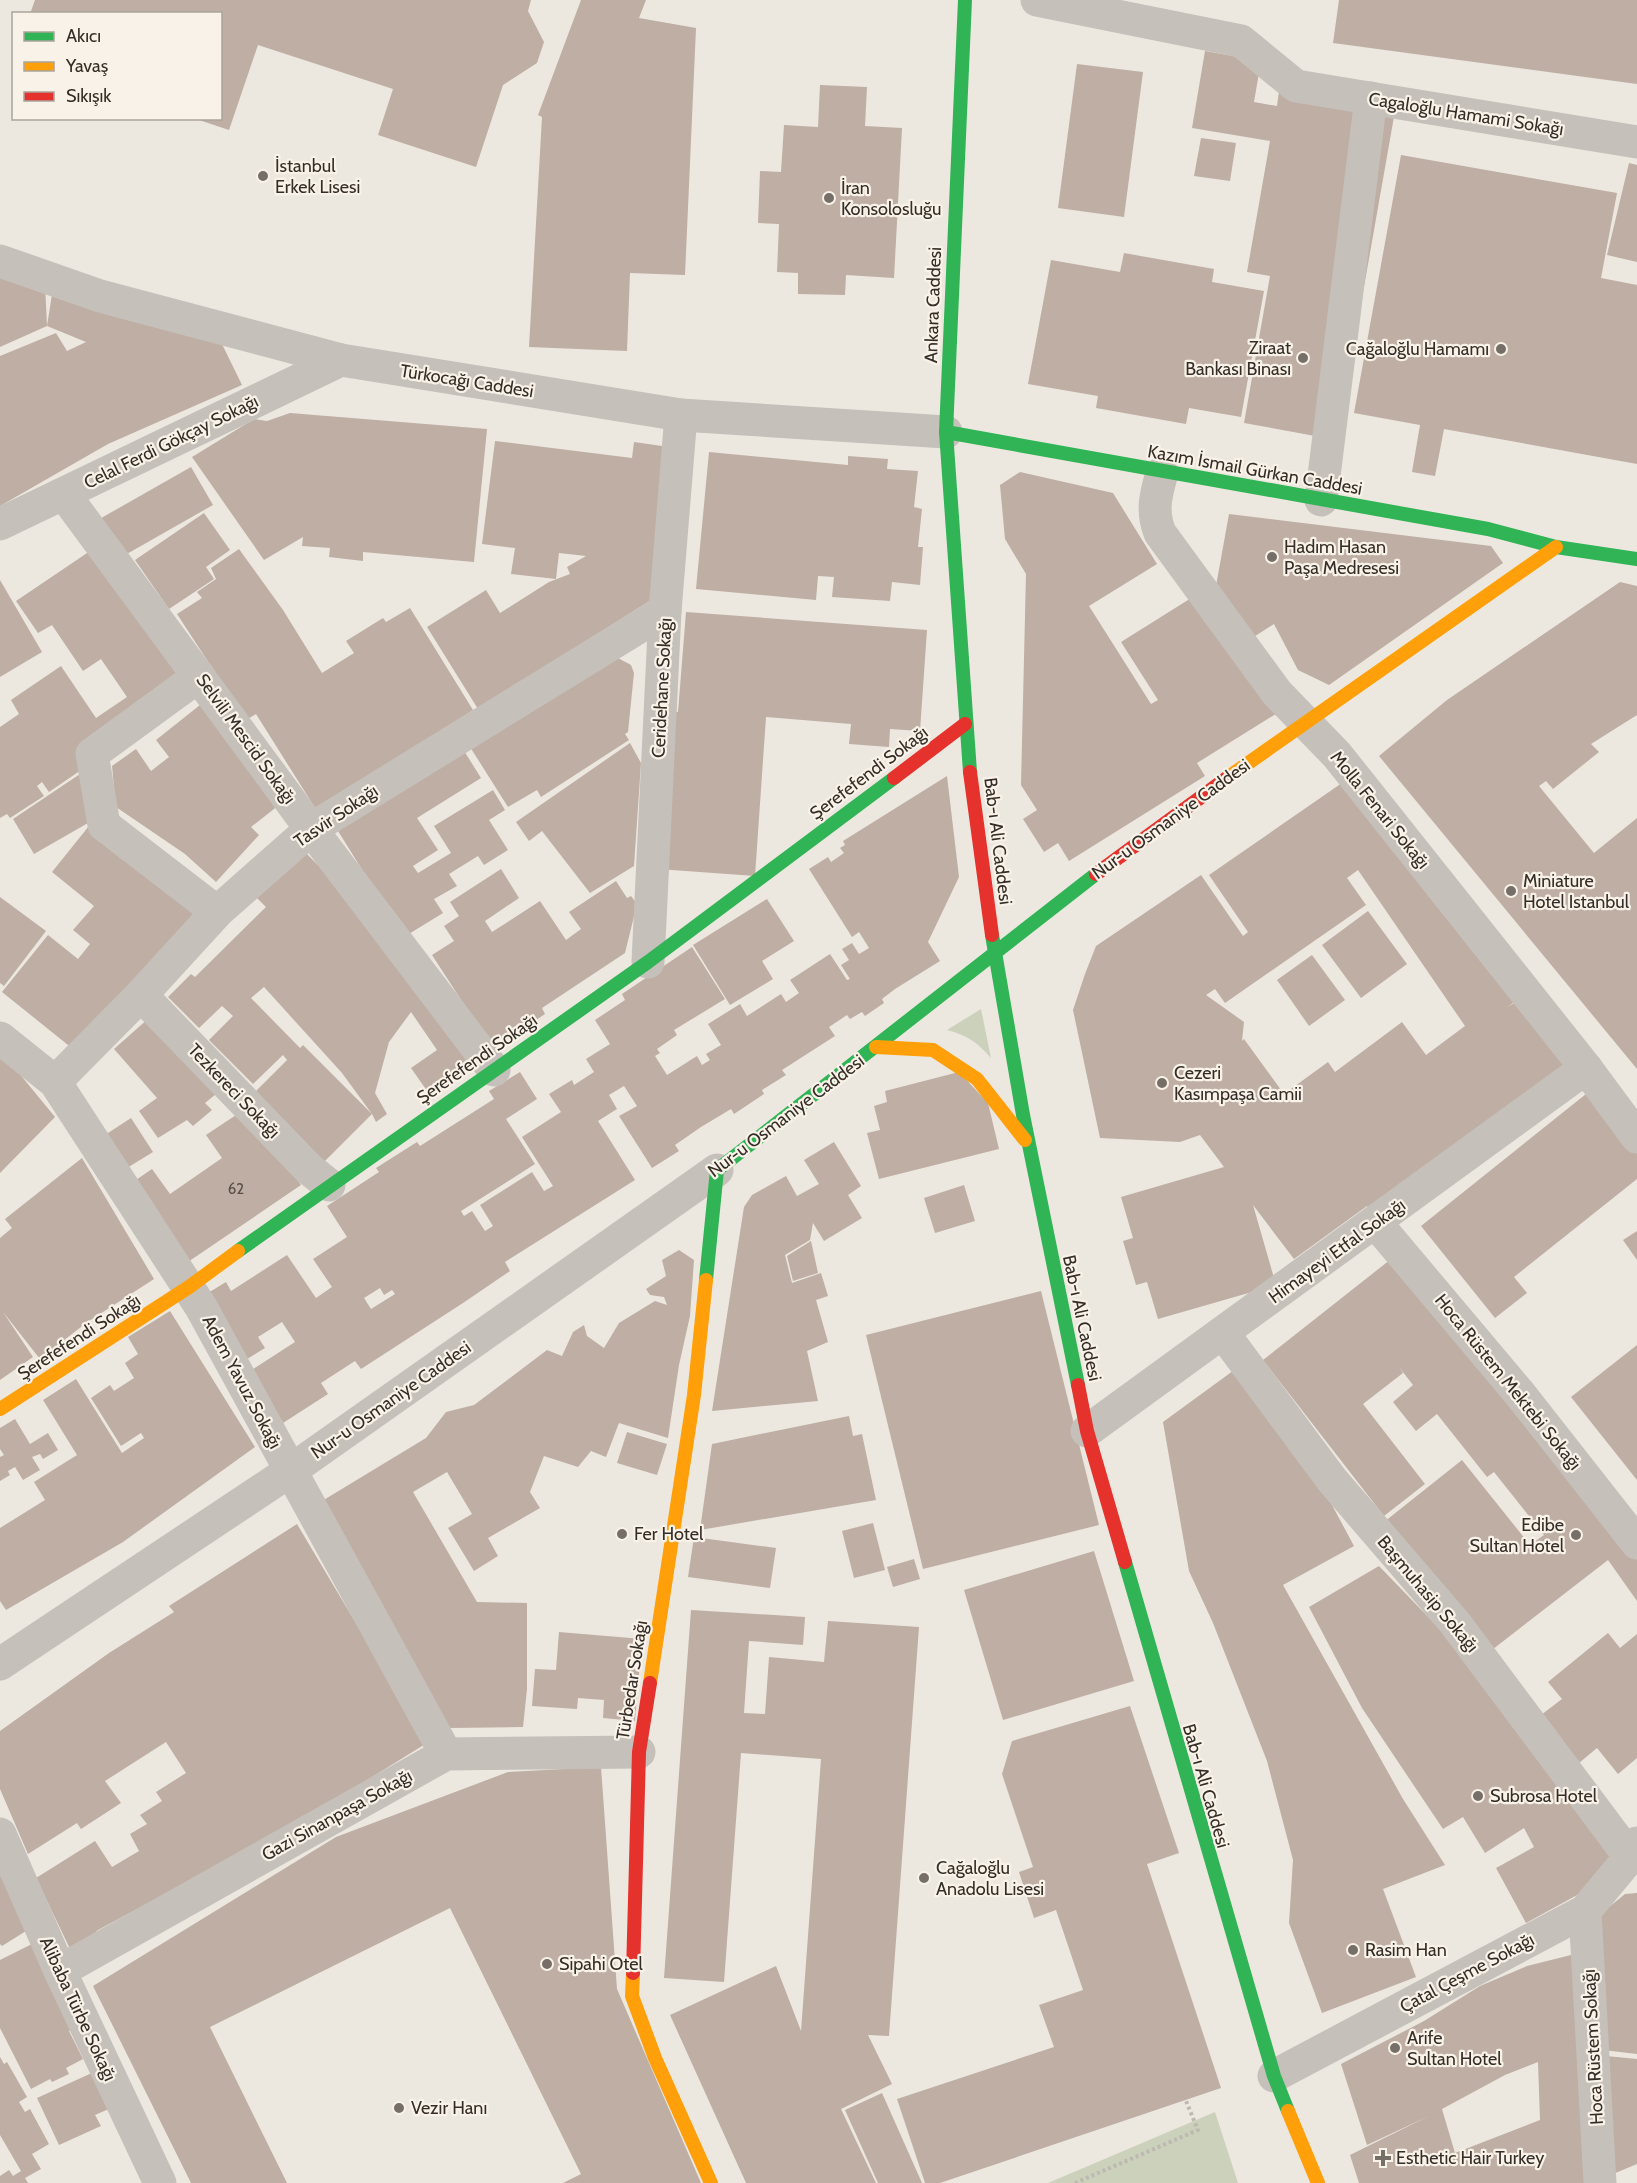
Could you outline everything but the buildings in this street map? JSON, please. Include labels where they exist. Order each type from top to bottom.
[{"type":"main road","name":"Ankara Caddesi","points":[[946,432],[965,0]]},
{"type":"main road","name":"Kazım İsmail Gürkan Caddesi","points":[[946,432],[1162,473],[1488,529],[1556,547],[1636,552]]},
{"type":"main road","name":"Bab-ı Ali Caddesi","points":[[946,432],[965,724],[984,890],[1028,1144],[1087,1431],[1274,2076],[1318,2183]]},
{"type":"main road","name":"Nur-u Osmaniye Caddesi","points":[[717,1170],[876,1047],[995,950],[1303,723],[1556,547]]},
{"type":"main road","name":"Şerefefendi Sokağı","points":[[0,1409],[189,1287],[329,1185],[648,962],[965,724]]},
{"type":"main road","points":[[876,1047],[933,1050],[977,1079],[1028,1144]]},
{"type":"main road","name":"Türbedar Sokağı","points":[[711,2183],[655,2058],[632,1996],[639,1752],[694,1395],[717,1170]]},
{"type":"street","name":"Cagaloğlu Hamami Sokağı","points":[[1037,0],[1241,41],[1296,86],[1637,142]]},
{"type":"street","points":[[1321,500],[1371,98]]},
{"type":"street","name":"Türkocağı Caddesi","points":[[0,261],[100,296],[341,360],[681,415],[946,432]]},
{"type":"street","name":"Celal Ferdi Gökçay Sokağı","points":[[0,524],[341,360]]},
{"type":"street","name":"Ceridehane Sokağı","points":[[648,962],[665,611],[681,415]]},
{"type":"street","name":"Molla Fenari Sokağı","points":[[1162,473],[1155,497],[1155,519],[1160,532],[1277,693],[1303,723],[1337,755],[1586,1068],[1637,1137]]},
{"type":"street","name":"Selvili Mescid Sokağı","points":[[64,494],[311,829],[494,1070]]},
{"type":"street","name":"Tasvir Sokağı","points":[[55,1082],[141,995],[217,912],[311,829],[665,611]]},
{"type":"street","points":[[199,675],[92,754],[104,825],[217,912]]},
{"type":"street","name":"Tezkereci Sokağı","points":[[141,995],[309,1169],[329,1185]]},
{"type":"street","name":"Adem Yavuz Sokağı","points":[[0,1038],[55,1082],[189,1287],[446,1754]]},
{"type":"street","name":"Himayeyi Etfal Sokağı","points":[[1087,1431],[1376,1223],[1586,1068]]},
{"type":"street","name":"Nur-u Osmaniye Caddesi","points":[[0,1664],[290,1471],[717,1170]]},
{"type":"street","name":"Hoca Rüstem Mektebi Sokağı","points":[[1376,1223],[1520,1394],[1637,1543]]},
{"type":"street","name":"Başmuhasip Sokağı","points":[[1223,1333],[1332,1480],[1455,1623],[1633,1850]]},
{"type":"street","name":"Gazi Sinanpaşa Sokağı","points":[[60,1971],[446,1754],[639,1752]]},
{"type":"street","name":"Alibaba Türbe Sokağı","points":[[0,1833],[60,1971],[160,2183]]},
{"type":"street","name":"Çatal Çeşme Sokağı","points":[[1274,2076],[1585,1911],[1633,1850]]},
{"type":"street","name":"Hoca Rüstem Sokağı","points":[[1585,1911],[1600,2183]]},
{"type":"path","points":[[1075,2183],[1198,2130],[1186,2101]]},
{"type":"green space","points":[[981,1009],[991,1058],[972,1040],[947,1030]]},
{"type":"green space","points":[[1215,2112],[1238,2183],[1048,2183]]},
{"type":"traffic: fast","points":[[965,0],[946,432],[970,772]]},
{"type":"traffic: fast","points":[[946,432],[1488,529],[1556,547],[1637,559]]},
{"type":"traffic: fast","points":[[238,1251],[648,962],[894,778]]},
{"type":"traffic: fast","points":[[706,1280],[717,1170],[1096,874]]},
{"type":"traffic: fast","points":[[992,935],[1023,1115],[1078,1385]]},
{"type":"traffic: fast","points":[[1125,1562],[1274,2076],[1288,2111]]},
{"type":"traffic: slow","points":[[1227,778],[1556,547]]},
{"type":"traffic: slow","points":[[876,1047],[933,1050],[977,1079],[1025,1140]]},
{"type":"traffic: slow","points":[[0,1409],[189,1287],[238,1251]]},
{"type":"traffic: slow","points":[[650,1683],[694,1395],[706,1280]]},
{"type":"traffic: slow","points":[[633,1973],[632,1996],[655,2058],[711,2183]]},
{"type":"traffic: slow","points":[[1288,2111],[1318,2183]]},
{"type":"traffic: jam","points":[[894,778],[965,724]]},
{"type":"traffic: jam","points":[[970,772],[992,935]]},
{"type":"traffic: jam","points":[[1096,874],[1227,778]]},
{"type":"traffic: jam","points":[[1078,1385],[1087,1431],[1125,1562]]},
{"type":"traffic: jam","points":[[633,1973],[639,1752],[650,1683]]},
{"type":"place","name":"İstanbul Erkek Lisesi","points":[[263,176]]},
{"type":"place","name":"İran Konsolosluğu","points":[[829,198]]},
{"type":"place","name":"Cağaloğlu Hamamı","points":[[1501,349]]},
{"type":"place","name":"Ziraat Bankası Binası","points":[[1303,358]]},
{"type":"place","name":"Hadım Hasan Paşa Medresesi","points":[[1272,557]]},
{"type":"place","name":"Miniature Hotel Istanbul","points":[[1511,891]]},
{"type":"place","name":"Cezeri Kasımpaşa Camii","points":[[1162,1083]]},
{"type":"place","name":"Fer Hotel","points":[[622,1534]]},
{"type":"place","name":"Edibe Sultan Hotel","points":[[1576,1535]]},
{"type":"place","name":"Subrosa Hotel","points":[[1478,1796]]},
{"type":"place","name":"Cağaloğlu Anadolu Lisesi","points":[[924,1878]]},
{"type":"place","name":"Rasim Han","points":[[1353,1950]]},
{"type":"place","name":"Sipahi Otel","points":[[547,1964]]},
{"type":"place","name":"Arife Sultan Hotel","points":[[1395,2048]]},
{"type":"place","name":"Vezir Hanı","points":[[399,2108]]},
{"type":"place","name":"Esthetic Hair Turkey","points":[[1383,2158]]}]
